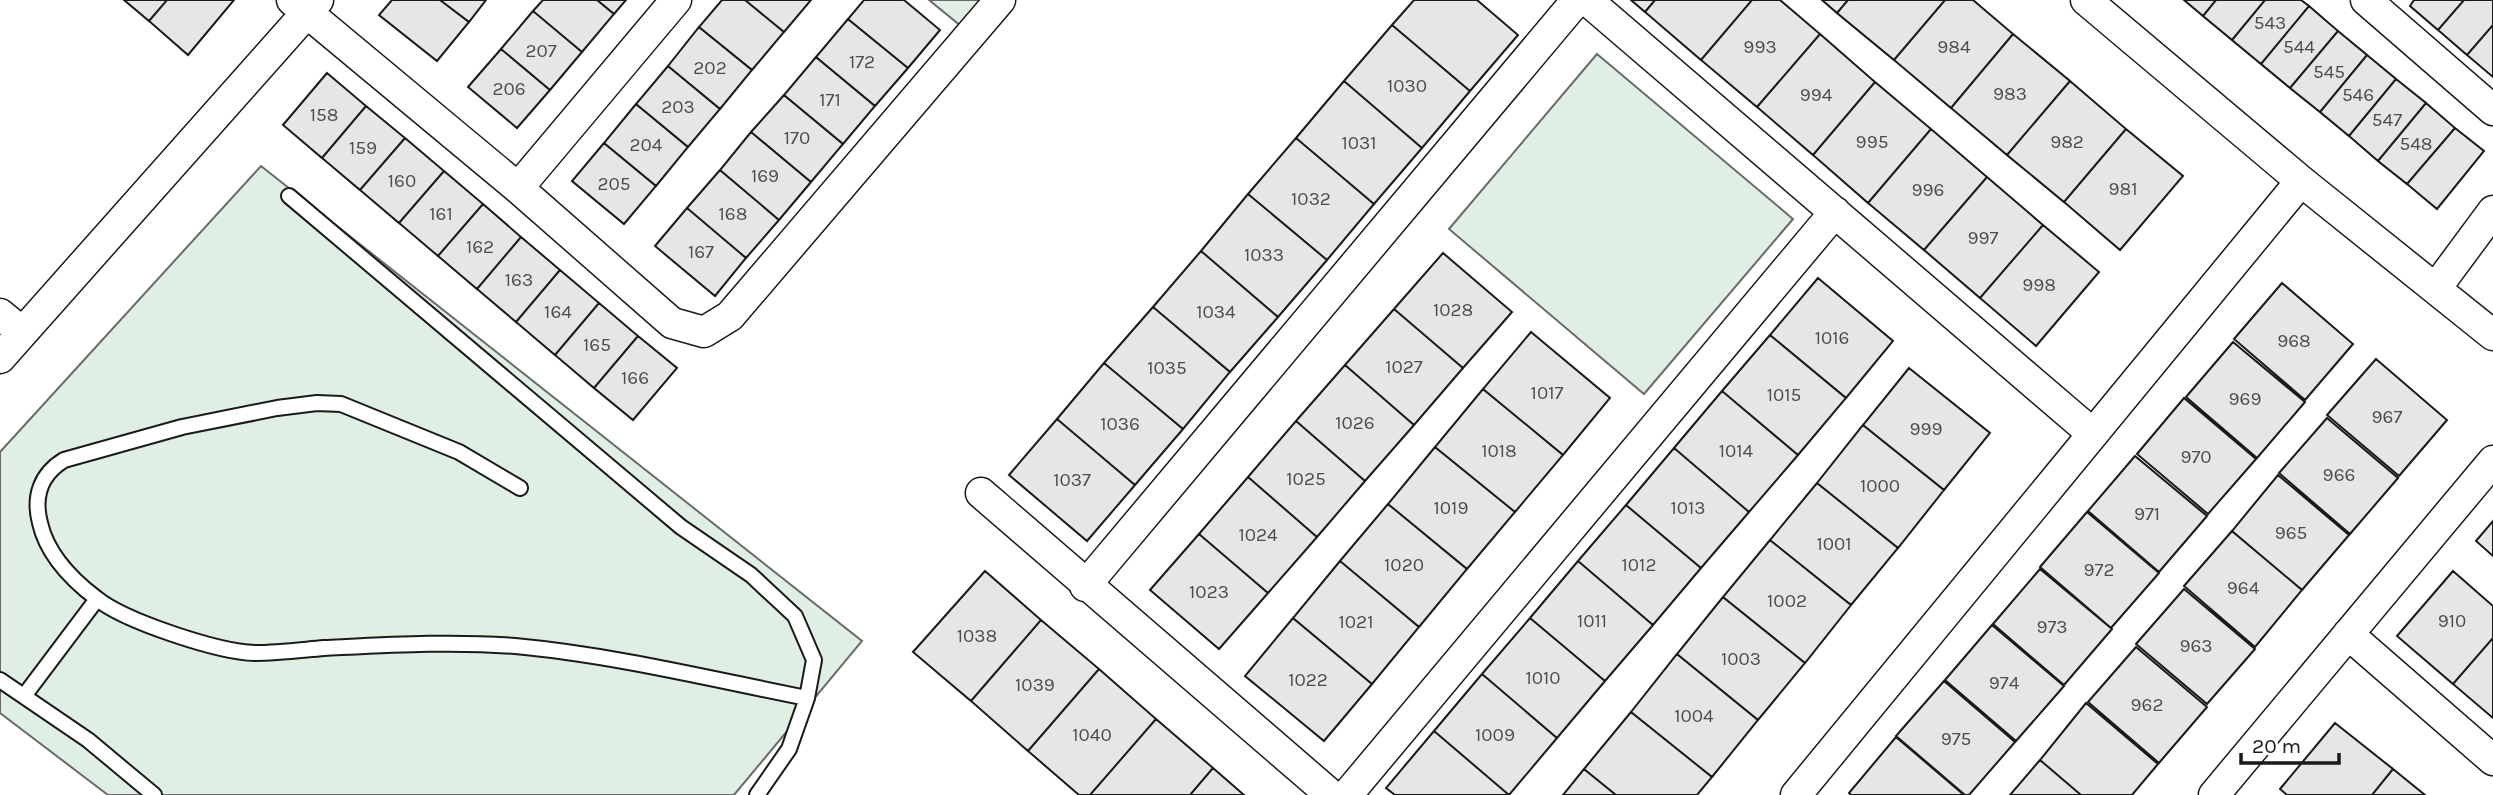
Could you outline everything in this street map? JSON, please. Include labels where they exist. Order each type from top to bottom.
[{"type":"street","points":[[518,188],[676,0]]},
{"type":"street","points":[[0,358],[11,323],[306,4],[671,323],[704,331],[730,316],[1000,0]]},
{"type":"street","points":[[1085,586],[1577,0]]},
{"type":"street","points":[[1587,0],[2093,434]]},
{"type":"street","points":[[2086,0],[2301,181],[2493,335]]},
{"type":"street","points":[[2366,0],[2493,110]]},
{"type":"street","points":[[1796,795],[2301,181]]},
{"type":"street","points":[[2436,288],[2493,211]]},
{"type":"street","points":[[1347,795],[1835,212]]},
{"type":"street","points":[[2214,795],[2493,461]]},
{"type":"street","points":[[981,494],[1331,795]]},
{"type":"street","points":[[2348,634],[2493,760]]},
{"type":"lane","points":[[289,196],[681,527],[751,575],[795,616],[814,660],[807,698],[789,749],[757,795]]},
{"type":"lane","points":[[520,488],[459,452],[341,404],[317,403],[182,427],[64,460],[51,468],[44,477],[38,498],[38,516],[42,532],[62,567],[97,600],[118,611],[220,649],[255,653],[404,644],[514,646],[627,663],[807,698]]},
{"type":"lane","points":[[24,696],[97,600]]},
{"type":"lane","points":[[0,680],[88,740],[154,795]]},
{"type":"green space","points":[[929,0],[983,0],[961,26]]},
{"type":"green space","points":[[1597,54],[1793,219],[1644,394],[1449,229]]},
{"type":"green space","points":[[261,166],[862,641],[734,795],[108,795],[0,713],[0,452]]},
{"type":"building","points":[[124,0],[167,0],[149,21]]},
{"type":"building","points":[[167,0],[234,0],[188,55],[149,21]]},
{"type":"building","points":[[392,0],[440,0],[469,22],[437,61],[379,15]]},
{"type":"building","points":[[440,0],[486,0],[469,22]]},
{"type":"building","points":[[543,0],[597,0],[614,14],[582,52],[533,11]]},
{"type":"building","points":[[597,0],[626,0],[614,14]]},
{"type":"building","points":[[722,0],[745,0],[784,32],[752,70],[699,27]]},
{"type":"building","points":[[745,0],[811,0],[784,32]]},
{"type":"building","points":[[864,0],[904,0],[940,30],[908,68],[848,19]]},
{"type":"building","points":[[1414,0],[1477,0],[1518,35],[1470,91],[1392,25]]},
{"type":"building","points":[[1631,0],[1655,0],[1645,12]]},
{"type":"building","points":[[1655,0],[1752,0],[1701,60],[1645,12]]},
{"type":"building","points":[[1752,0],[1780,0],[1820,34],[1757,107],[1701,60]]},
{"type":"building","points":[[1822,0],[1848,0],[1837,13]]},
{"type":"building","points":[[1848,0],[1945,0],[1894,60],[1837,13]]},
{"type":"building","points":[[1945,0],[1973,0],[2013,34],[1951,108],[1894,60]]},
{"type":"building","points":[[2184,0],[2216,0],[2203,16]]},
{"type":"building","points":[[2216,0],[2265,0],[2232,40],[2203,16]]},
{"type":"building","points":[[2265,0],[2301,0],[2309,6],[2261,64],[2232,40]]},
{"type":"building","points":[[2414,0],[2464,0],[2438,30],[2410,6]]},
{"type":"building","points":[[2464,0],[2493,0],[2493,25],[2467,55],[2438,30]]},
{"type":"building","points":[[2309,6],[2338,31],[2290,88],[2261,64]]},
{"type":"building","points":[[533,11],[582,52],[550,90],[501,49]]},
{"type":"building","points":[[848,19],[908,68],[875,106],[816,57]]},
{"type":"building","points":[[1392,25],[1470,91],[1422,148],[1344,81]]},
{"type":"building","points":[[2493,25],[2493,77],[2467,55]]},
{"type":"building","points":[[699,27],[752,70],[720,109],[668,66]]},
{"type":"building","points":[[2338,31],[2367,55],[2320,112],[2290,88]]},
{"type":"building","points":[[1820,34],[1875,82],[1813,155],[1757,107]]},
{"type":"building","points":[[2013,34],[2070,81],[2007,155],[1951,108]]},
{"type":"building","points":[[501,49],[550,90],[517,128],[468,87]]},
{"type":"building","points":[[2367,55],[2396,79],[2349,136],[2320,112]]},
{"type":"building","points":[[816,57],[875,106],[843,144],[784,95]]},
{"type":"building","points":[[668,66],[720,109],[688,147],[636,104]]},
{"type":"building","points":[[327,73],[366,106],[322,158],[283,125]]},
{"type":"building","points":[[2396,79],[2426,103],[2378,161],[2349,136]]},
{"type":"building","points":[[1344,81],[1422,148],[1374,204],[1296,138]]},
{"type":"building","points":[[2070,81],[2126,129],[2064,202],[2007,155]]},
{"type":"building","points":[[1875,82],[1931,129],[1868,203],[1813,155]]},
{"type":"building","points":[[784,95],[843,144],[811,182],[751,132]]},
{"type":"building","points":[[2426,103],[2455,128],[2407,184],[2378,161]]},
{"type":"building","points":[[636,104],[688,147],[656,186],[604,143]]},
{"type":"building","points":[[366,106],[405,138],[360,190],[322,158]]},
{"type":"building","points":[[2455,128],[2484,151],[2437,209],[2407,184]]},
{"type":"building","points":[[1931,129],[1987,177],[1924,250],[1868,203]]},
{"type":"building","points":[[2126,129],[2183,176],[2120,250],[2064,202]]},
{"type":"building","points":[[751,132],[811,182],[779,220],[720,170]]},
{"type":"building","points":[[405,138],[444,171],[399,223],[360,190]]},
{"type":"building","points":[[1296,138],[1374,204],[1327,260],[1248,194]]},
{"type":"building","points":[[604,143],[656,186],[624,224],[572,181]]},
{"type":"building","points":[[720,170],[779,220],[746,258],[687,208]]},
{"type":"building","points":[[444,171],[483,204],[438,256],[399,223]]},
{"type":"building","points":[[1987,177],[2043,225],[1980,298],[1924,250]]},
{"type":"building","points":[[1248,194],[1327,260],[1278,317],[1201,251]]},
{"type":"building","points":[[483,204],[521,237],[477,289],[438,256]]},
{"type":"building","points":[[687,208],[746,258],[715,296],[655,246]]},
{"type":"building","points":[[2043,225],[2099,272],[2036,346],[1980,298]]},
{"type":"building","points":[[521,237],[560,270],[516,322],[477,289]]},
{"type":"building","points":[[1201,251],[1278,317],[1230,372],[1153,307]]},
{"type":"building","points":[[1443,253],[1512,312],[1463,368],[1394,309]]},
{"type":"building","points":[[560,270],[599,303],[555,355],[516,322]]},
{"type":"building","points":[[1818,278],[1893,341],[1846,398],[1770,335]]},
{"type":"building","points":[[2282,283],[2353,344],[2305,400],[2234,339]]},
{"type":"building","points":[[599,303],[638,336],[594,388],[555,355]]},
{"type":"building","points":[[1153,307],[1230,372],[1183,429],[1104,363]]},
{"type":"building","points":[[1394,309],[1463,368],[1414,425],[1345,365]]},
{"type":"building","points":[[1531,332],[1610,398],[1563,455],[1483,389]]},
{"type":"building","points":[[1770,335],[1846,398],[1798,455],[1722,391]]},
{"type":"building","points":[[638,336],[677,368],[633,420],[594,388]]},
{"type":"building","points":[[2233,342],[2305,402],[2257,458],[2186,397]]},
{"type":"building","points":[[2376,359],[2447,420],[2399,476],[2327,415]]},
{"type":"building","points":[[1104,363],[1183,429],[1135,485],[1057,419]]},
{"type":"building","points":[[1345,365],[1414,425],[1365,481],[1296,421]]},
{"type":"building","points":[[1909,368],[1990,433],[1944,490],[1863,425]]},
{"type":"building","points":[[1483,389],[1563,455],[1515,512],[1435,447]]},
{"type":"building","points":[[1722,391],[1798,455],[1749,512],[1674,448]]},
{"type":"building","points":[[2184,398],[2256,459],[2208,514],[2137,454]]},
{"type":"building","points":[[2327,418],[2398,478],[2350,534],[2279,473]]},
{"type":"building","points":[[1057,419],[1135,485],[1087,541],[1009,475]]},
{"type":"building","points":[[1296,421],[1365,481],[1317,537],[1248,477]]},
{"type":"building","points":[[1863,425],[1944,490],[1898,548],[1817,483]]},
{"type":"building","points":[[1435,447],[1515,512],[1467,569],[1388,504]]},
{"type":"building","points":[[1674,448],[1749,512],[1701,568],[1626,505]]},
{"type":"building","points":[[2135,456],[2207,516],[2159,572],[2088,511]]},
{"type":"building","points":[[2278,475],[2349,535],[2302,590],[2232,531]]},
{"type":"building","points":[[1248,477],[1317,537],[1268,593],[1199,534]]},
{"type":"building","points":[[1817,483],[1898,548],[1851,605],[1770,540]]},
{"type":"building","points":[[1388,504],[1467,569],[1419,627],[1340,561]]},
{"type":"building","points":[[1626,505],[1701,568],[1653,625],[1578,561]]},
{"type":"building","points":[[2087,512],[2159,573],[2111,628],[2040,567]]},
{"type":"building","points":[[2493,521],[2493,556],[2476,541]]},
{"type":"building","points":[[2232,531],[2302,590],[2255,647],[2184,586]]},
{"type":"building","points":[[1199,534],[1268,593],[1219,649],[1150,590]]},
{"type":"building","points":[[1770,540],[1851,605],[1805,663],[1723,597]]},
{"type":"building","points":[[1340,561],[1419,627],[1372,684],[1293,618]]},
{"type":"building","points":[[1578,561],[1653,625],[1605,681],[1530,618]]},
{"type":"building","points":[[2040,569],[2112,629],[2064,685],[1993,624]]},
{"type":"building","points":[[985,571],[1041,620],[971,701],[913,652]]},
{"type":"building","points":[[2453,571],[2493,606],[2493,638],[2453,684],[2397,636]]},
{"type":"building","points":[[2184,589],[2255,649],[2207,704],[2136,644]]},
{"type":"building","points":[[1723,597],[1805,663],[1758,720],[1677,654]]},
{"type":"building","points":[[1293,618],[1372,684],[1324,741],[1245,676]]},
{"type":"building","points":[[1530,618],[1605,681],[1557,738],[1482,674]]},
{"type":"building","points":[[1041,620],[1099,669],[1028,751],[971,701]]},
{"type":"building","points":[[1992,625],[2064,686],[2016,741],[1945,680]]},
{"type":"building","points":[[2493,638],[2493,718],[2453,684]]},
{"type":"building","points":[[2136,647],[2207,707],[2159,763],[2088,702]]},
{"type":"building","points":[[1677,654],[1758,720],[1712,777],[1631,712]]},
{"type":"building","points":[[1099,669],[1156,719],[1090,795],[1079,795],[1028,751]]},
{"type":"building","points":[[1482,674],[1557,738],[1509,795],[1434,731]]},
{"type":"building","points":[[1944,681],[2015,742],[1969,795],[1965,795],[1896,736]]},
{"type":"building","points":[[2086,703],[2158,764],[2132,795],[2081,795],[2040,760]]},
{"type":"building","points":[[1631,712],[1712,777],[1697,795],[1616,795],[1584,769]]},
{"type":"building","points":[[1156,719],[1213,768],[1190,795],[1090,795]]},
{"type":"building","points":[[2335,723],[2393,769],[2372,795],[2287,795],[2280,789]]},
{"type":"building","points":[[1434,731],[1509,795],[1395,795],[1386,788]]},
{"type":"building","points":[[1896,737],[1964,795],[1851,795],[1849,793]]},
{"type":"building","points":[[2040,760],[2081,795],[2010,795]]},
{"type":"building","points":[[1213,768],[1244,795],[1190,795]]},
{"type":"building","points":[[1584,769],[1616,795],[1563,795]]},
{"type":"building","points":[[2393,769],[2425,795],[2372,795]]}]
